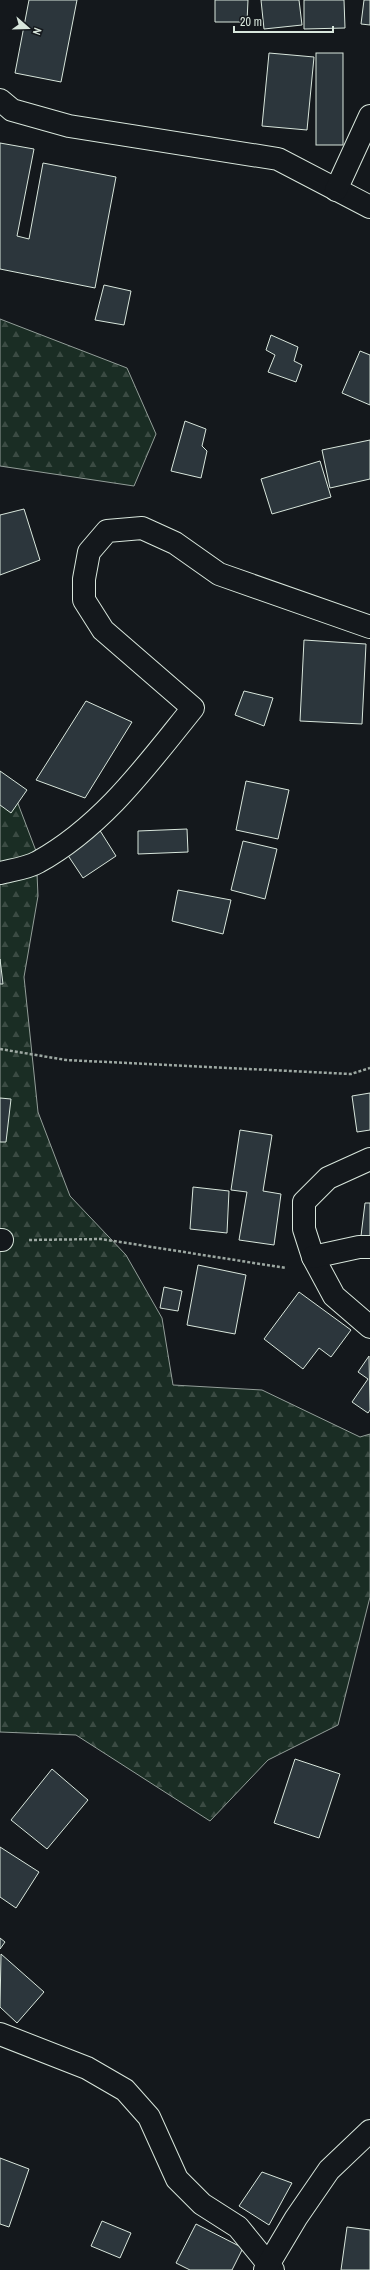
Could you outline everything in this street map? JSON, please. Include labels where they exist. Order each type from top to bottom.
[{"type":"street","points":[[0,100],[12,110],[69,126],[278,159],[370,207]]},
{"type":"street","points":[[336,190],[354,154],[370,116]]},
{"type":"street","points":[[0,873],[37,863],[94,824],[136,779],[193,708],[103,630],[84,600],[84,579],[89,552],[107,531],[142,528],[175,543],[219,574],[370,627]]},
{"type":"street","points":[[370,1159],[328,1178],[304,1202],[304,1229],[313,1257],[334,1296],[370,1327]]},
{"type":"street","points":[[313,1257],[359,1247],[370,1247]]},
{"type":"street","points":[[0,2034],[87,2068],[125,2090],[149,2117],[177,2180],[202,2204],[238,2227],[268,2268],[329,2170],[370,2131]]},
{"type":"path","points":[[0,1049],[66,1060],[351,1074],[370,1068]]},
{"type":"path","points":[[1,1240],[101,1239],[290,1269],[313,1257]]},
{"type":"green space","points":[[0,319],[127,368],[156,434],[134,486],[0,466]]},
{"type":"green space","points":[[0,788],[17,801],[36,851],[38,896],[24,977],[38,1112],[70,1196],[126,1255],[162,1318],[173,1385],[262,1390],[360,1437],[370,1434],[370,1597],[338,1725],[268,1760],[210,1821],[76,1735],[0,1732]]},
{"type":"building","points":[[29,0],[77,0],[61,82],[15,73]]},
{"type":"building","points":[[215,0],[248,0],[247,22],[215,22]]},
{"type":"building","points":[[261,0],[299,0],[302,25],[264,29]]},
{"type":"building","points":[[304,0],[344,0],[345,28],[304,29]]},
{"type":"building","points":[[364,0],[370,0],[370,25],[361,24]]},
{"type":"building","points":[[269,53],[314,57],[307,130],[262,126]]},
{"type":"building","points":[[316,53],[343,53],[343,145],[316,145]]},
{"type":"building","points":[[0,143],[34,149],[17,236],[29,239],[43,163],[116,177],[95,288],[0,269]]},
{"type":"building","points":[[104,285],[131,291],[124,325],[95,320]]},
{"type":"building","points":[[271,335],[298,347],[294,361],[302,365],[296,382],[268,372],[275,355],[266,350]]},
{"type":"building","points":[[360,351],[370,355],[370,405],[342,393]]},
{"type":"building","points":[[185,421],[206,429],[202,446],[207,451],[201,478],[171,471]]},
{"type":"building","points":[[370,440],[370,479],[330,488],[322,450]]},
{"type":"building","points":[[320,461],[331,497],[272,514],[261,479]]},
{"type":"building","points":[[24,509],[40,560],[0,575],[0,515]]},
{"type":"building","points":[[304,640],[366,644],[362,724],[300,721]]},
{"type":"building","points":[[244,691],[273,698],[264,726],[235,715]]},
{"type":"building","points":[[86,701],[132,722],[85,798],[36,780]]},
{"type":"building","points":[[0,771],[27,790],[11,813],[0,805]]},
{"type":"building","points":[[246,781],[289,790],[278,839],[236,830]]},
{"type":"building","points":[[99,829],[116,856],[83,878],[65,851]]},
{"type":"building","points":[[187,829],[188,852],[138,854],[138,831]]},
{"type":"building","points":[[243,841],[277,849],[265,899],[231,890]]},
{"type":"building","points":[[178,890],[231,900],[223,934],[172,921]]},
{"type":"building","points":[[0,959],[3,984],[0,984]]},
{"type":"building","points":[[370,1093],[370,1130],[357,1132],[352,1096]]},
{"type":"building","points":[[0,1098],[11,1099],[6,1142],[0,1142]]},
{"type":"building","points":[[240,1130],[272,1135],[263,1191],[281,1194],[274,1245],[239,1240],[247,1192],[231,1190]]},
{"type":"building","points":[[193,1187],[229,1191],[227,1233],[190,1229]]},
{"type":"building","points":[[365,1203],[370,1203],[370,1237],[361,1236]]},
{"type":"building","points":[[198,1265],[246,1275],[235,1334],[187,1325]]},
{"type":"building","points":[[164,1287],[182,1291],[178,1311],[160,1308]]},
{"type":"building","points":[[299,1292],[351,1330],[331,1357],[319,1348],[303,1369],[264,1339]]},
{"type":"building","points":[[369,1356],[370,1410],[368,1413],[352,1402],[368,1379],[358,1372]]},
{"type":"building","points":[[295,1759],[340,1774],[319,1838],[274,1823]]},
{"type":"building","points":[[52,1769],[88,1800],[47,1849],[11,1820]]},
{"type":"building","points":[[0,1847],[39,1872],[16,1908],[0,1897]]},
{"type":"building","points":[[0,1938],[5,1942],[0,1949]]},
{"type":"building","points":[[1,1954],[44,1992],[17,2023],[0,2007]]},
{"type":"building","points":[[0,2158],[29,2169],[9,2227],[0,2224]]},
{"type":"building","points":[[262,2172],[292,2183],[269,2225],[239,2206]]},
{"type":"building","points":[[102,2221],[131,2233],[120,2258],[91,2246]]},
{"type":"building","points":[[196,2224],[243,2248],[232,2270],[190,2270],[176,2263]]},
{"type":"building","points":[[347,2227],[370,2230],[370,2270],[341,2270]]}]
